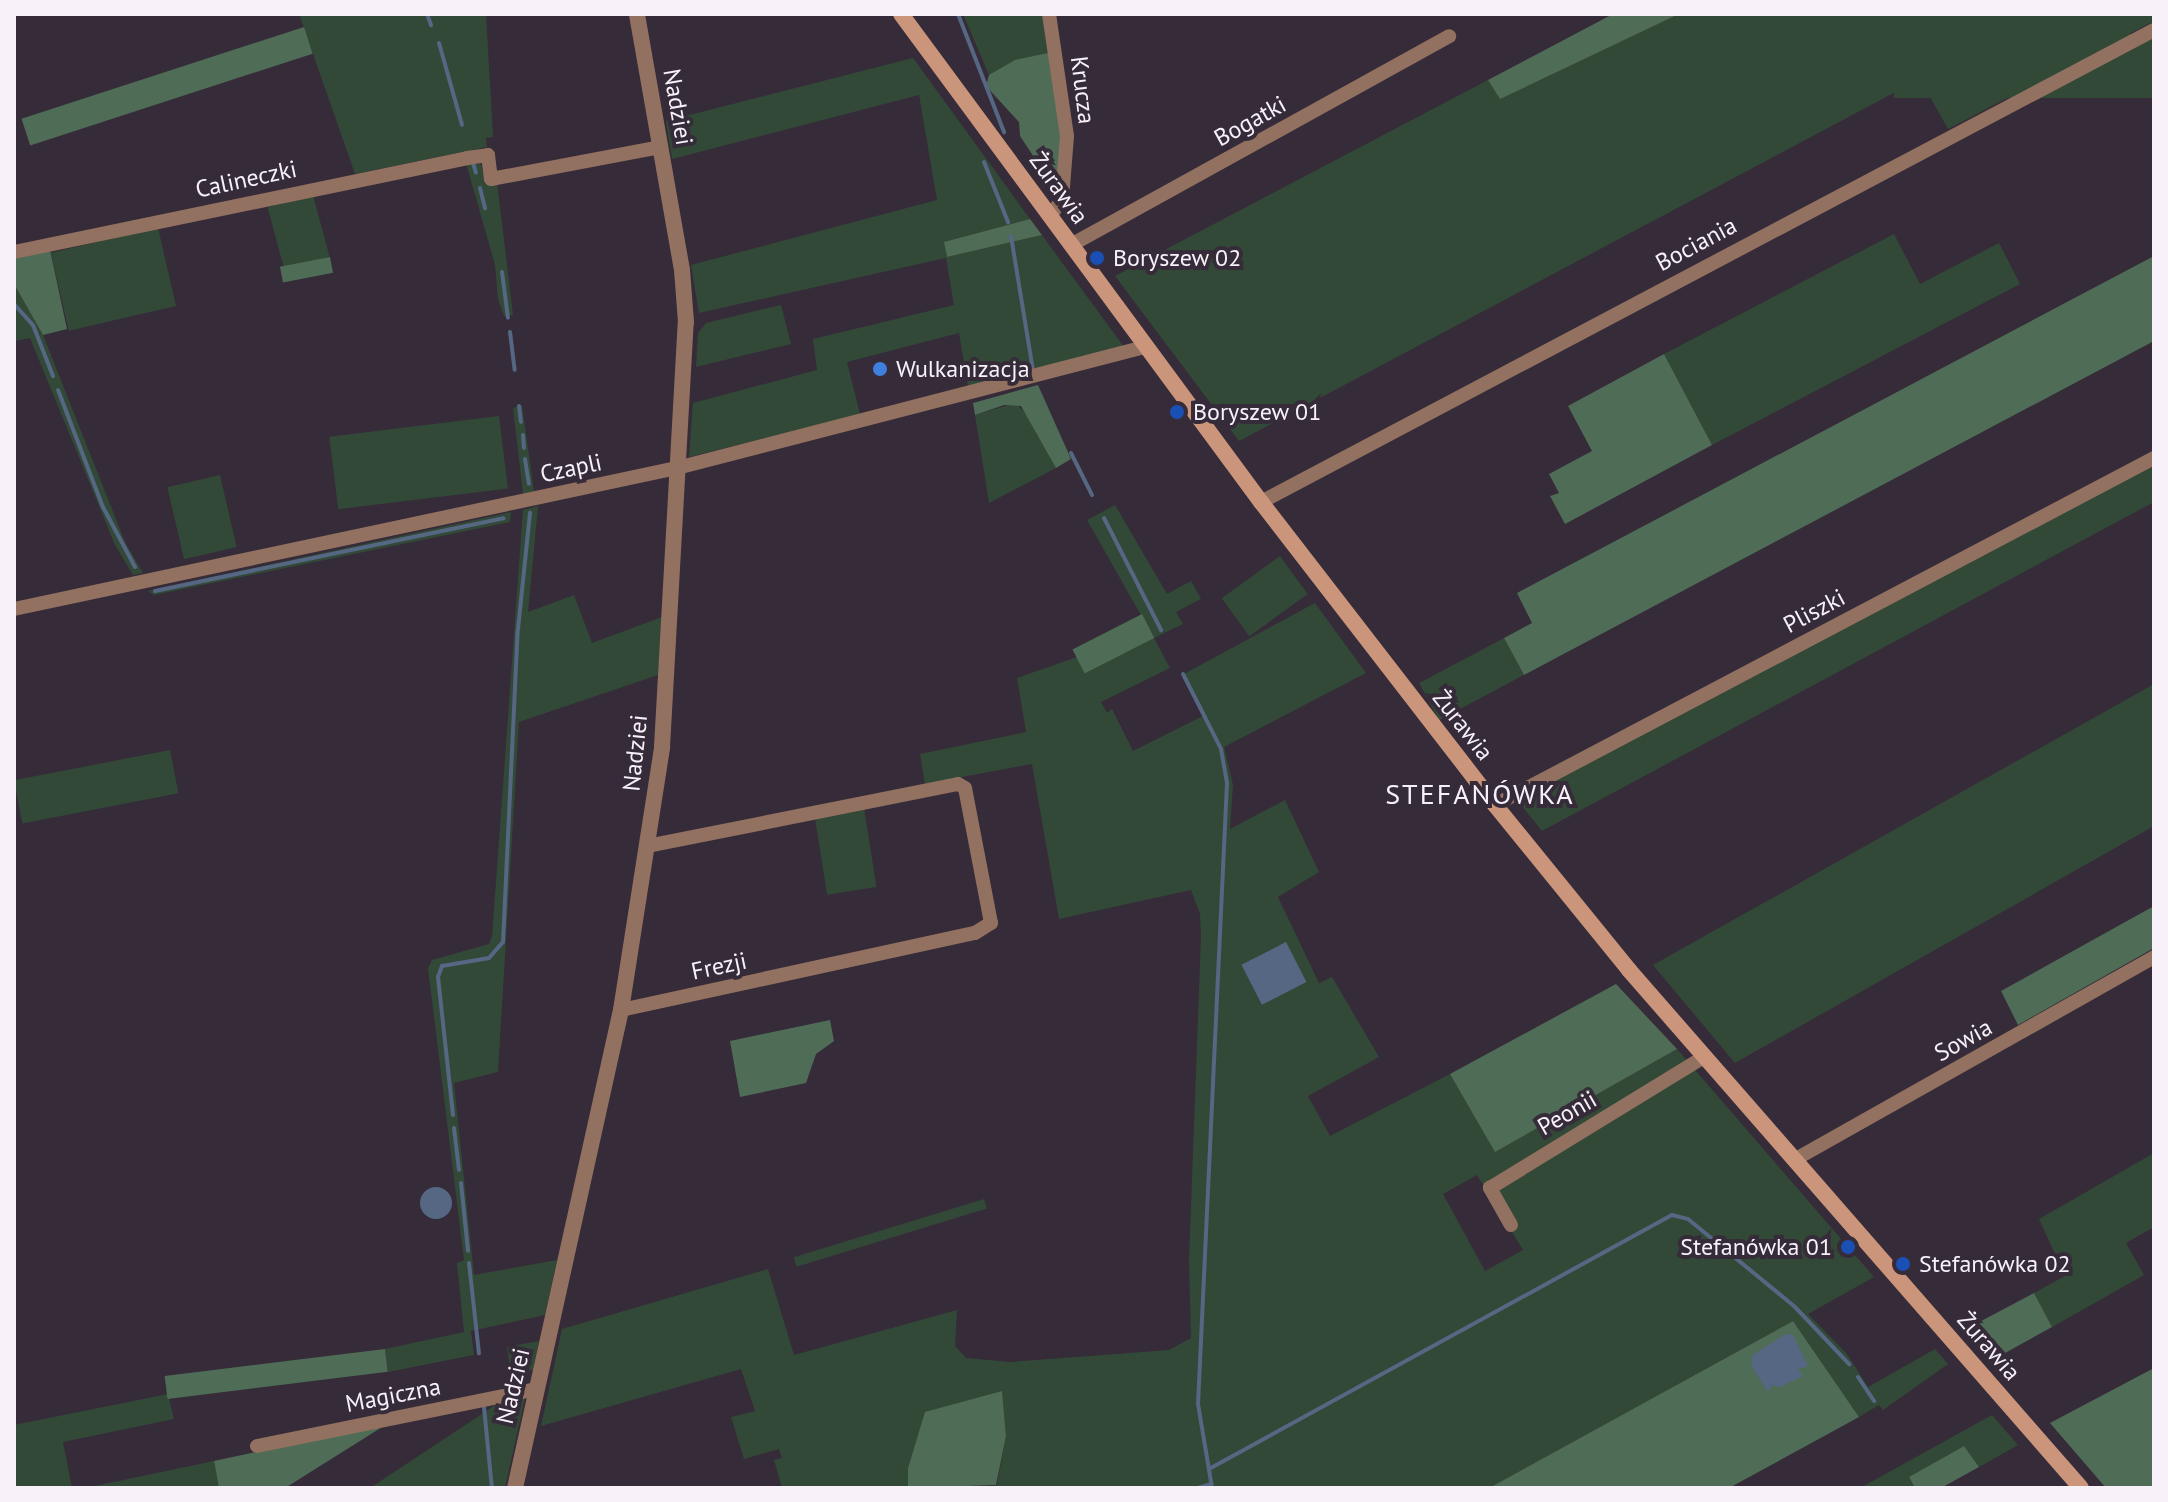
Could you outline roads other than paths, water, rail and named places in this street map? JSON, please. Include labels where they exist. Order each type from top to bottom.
[{"type":"main road","name":"Żurawia","points":[[901,14],[1071,245],[1140,348],[1495,805],[1704,1057],[2081,1488]]},
{"type":"street","name":"Nadziei","points":[[515,1488],[621,1010],[649,846],[662,747],[686,322],[682,270],[637,14]]},
{"type":"street","name":"Krucza","points":[[1049,14],[1067,136],[1062,200],[1050,216]]},
{"type":"street","name":"Bociania","points":[[1261,502],[2154,30]]},
{"type":"street","name":"Bogatki","points":[[1071,245],[1449,36]]},
{"type":"street","name":"Calineczki","points":[[14,252],[488,155],[491,179],[660,147]]},
{"type":"street","name":"Czapli","points":[[14,609],[677,468],[1140,348]]},
{"type":"street","name":"Pliszki","points":[[1495,805],[2154,458]]},
{"type":"street","name":"Frezji","points":[[621,1010],[975,933],[991,923],[962,785],[649,846]]},
{"type":"street","name":"Sowia","points":[[1794,1160],[2154,957]]},
{"type":"street","name":"Peonii","points":[[1511,1225],[1490,1188],[1704,1057]]},
{"type":"street","name":"Magiczna","points":[[257,1446],[537,1389]]},
{"type":"water","points":[[1286,942],[1306,982],[1262,1005],[1241,965]]},
{"type":"water","points":[[436,1187],[448,1191],[452,1203],[448,1215],[436,1219],[424,1215],[420,1203],[424,1191]]},
{"type":"water","points":[[1786,1334],[1793,1335],[1808,1366],[1798,1369],[1803,1376],[1780,1387],[1772,1385],[1768,1392],[1751,1365],[1753,1355]]},
{"type":"waterway","points":[[427,14],[431,25]]},
{"type":"waterway","points":[[958,14],[1004,132]]},
{"type":"waterway","points":[[439,43],[462,125]]},
{"type":"waterway","points":[[984,162],[1008,222]]},
{"type":"waterway","points":[[473,163],[476,173]]},
{"type":"waterway","points":[[480,188],[485,208]]},
{"type":"waterway","points":[[1011,236],[1033,370]]},
{"type":"waterway","points":[[502,272],[508,318]]},
{"type":"waterway","points":[[14,304],[33,325],[53,376]]},
{"type":"waterway","points":[[510,332],[515,370]]},
{"type":"waterway","points":[[58,390],[103,507],[135,567]]},
{"type":"waterway","points":[[519,406],[521,422]]},
{"type":"waterway","points":[[523,435],[524,448]]},
{"type":"waterway","points":[[1071,453],[1092,495]]},
{"type":"waterway","points":[[525,459],[529,484]]},
{"type":"waterway","points":[[453,1115],[438,977],[442,966],[489,958],[503,942],[518,629],[530,513]]},
{"type":"waterway","points":[[155,591],[503,518]]},
{"type":"waterway","points":[[1104,518],[1161,630]]},
{"type":"waterway","points":[[1183,674],[1221,749],[1227,783],[1198,1404],[1212,1488]]},
{"type":"waterway","points":[[454,1128],[459,1170]]},
{"type":"waterway","points":[[461,1183],[468,1251]]},
{"type":"waterway","points":[[1209,1469],[1672,1215],[1688,1219],[1795,1307],[1849,1364]]},
{"type":"waterway","points":[[469,1263],[479,1353]]},
{"type":"waterway","points":[[1858,1377],[1874,1401]]},
{"type":"waterway","points":[[484,1407],[492,1488]]},
{"type":"waterway","points":[[1198,1488],[1211,1484]]},
{"type":"place","name":"Boryszew 02","points":[[1097,258]]},
{"type":"place","name":"Wulkanizacja","points":[[880,369]]},
{"type":"place","name":"Boryszew 01","points":[[1177,412]]},
{"type":"place","name":"Stefanówka 01","points":[[1848,1247]]},
{"type":"place","name":"Stefanówka 02","points":[[1903,1264]]},
{"type":"district","name":"STEFANÓWKA","points":[[1480,794]]}]
